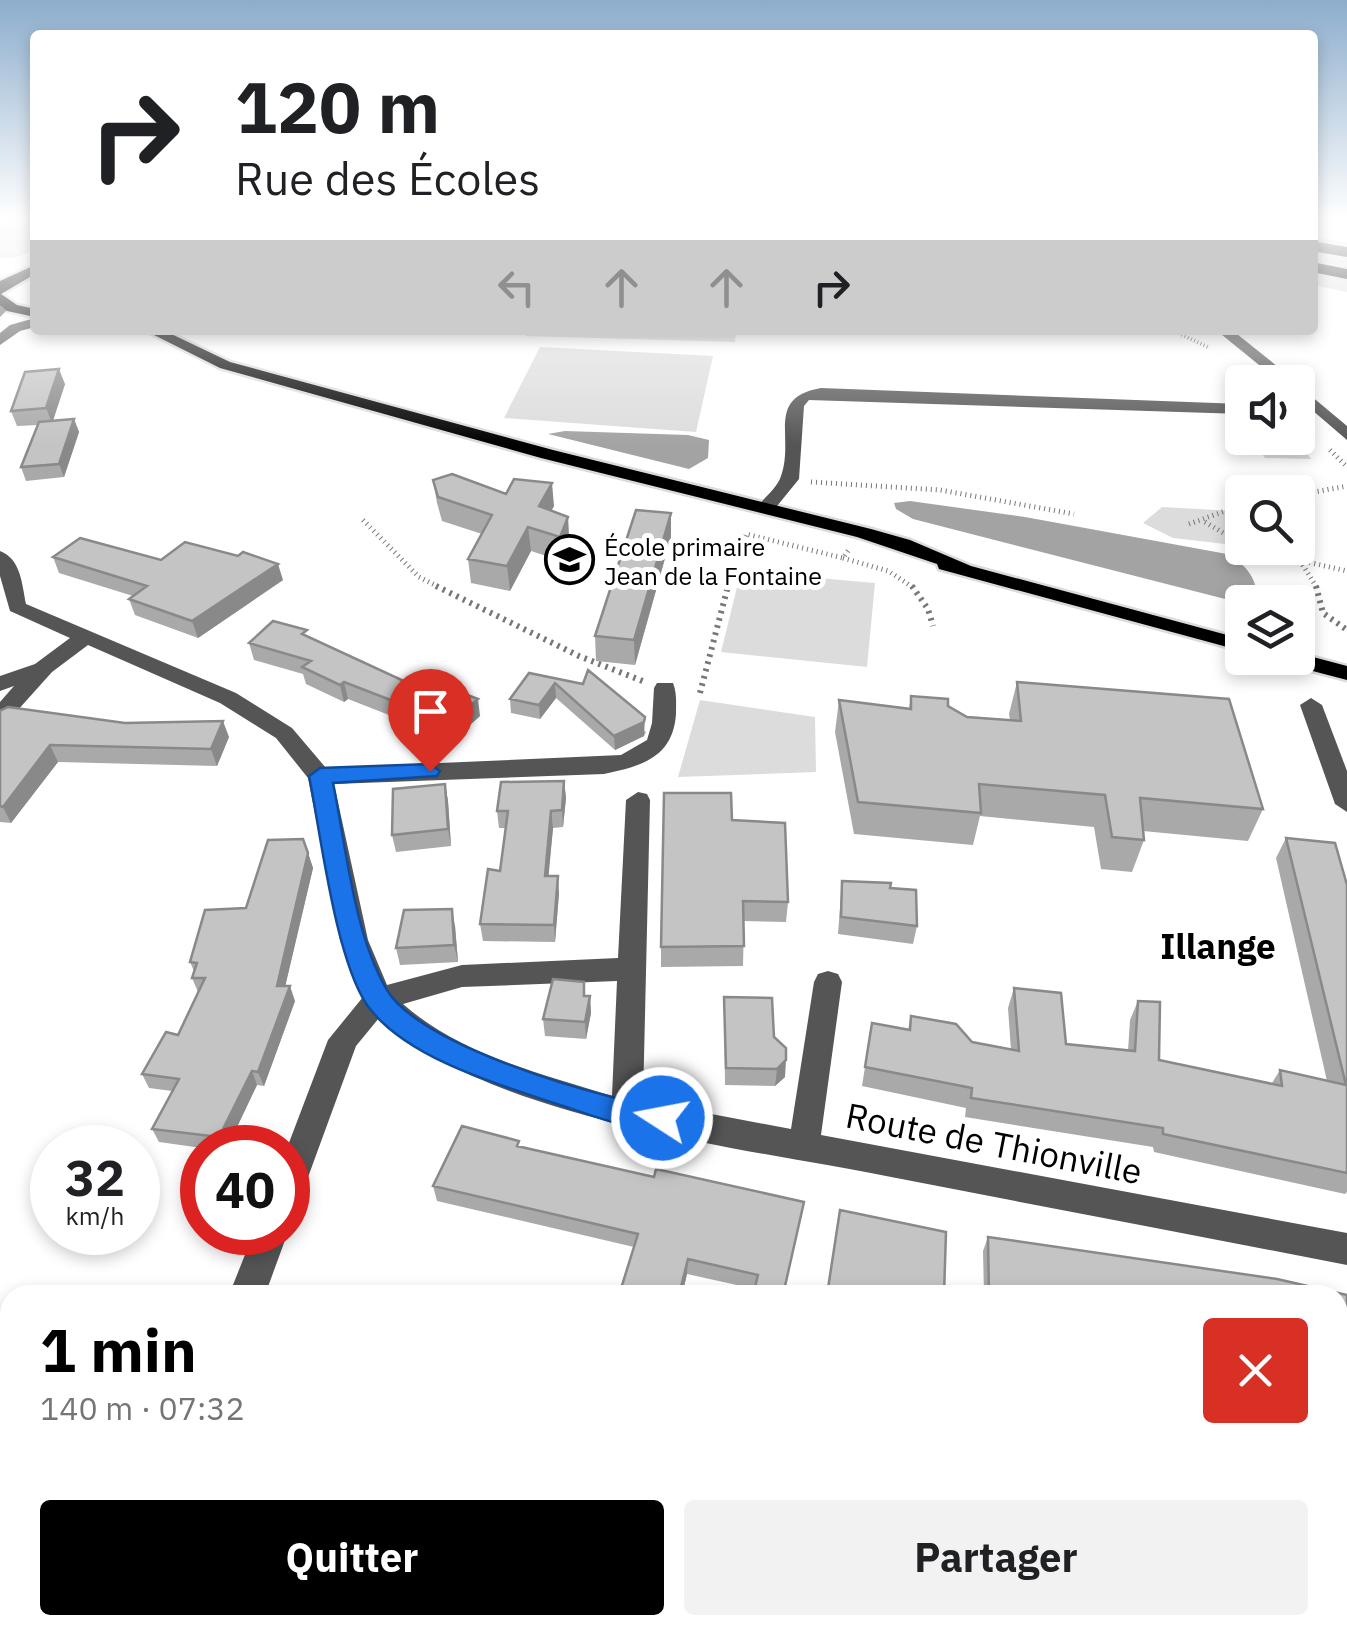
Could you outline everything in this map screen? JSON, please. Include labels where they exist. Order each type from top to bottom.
[{"type":"main road","points":[[1,302],[30,311]]},
{"type":"main road","points":[[162,335],[225,365],[547,454],[758,504],[904,544],[962,568]]},
{"type":"main road","points":[[547,454],[612,479],[848,551],[962,568],[1225,639]]},
{"type":"main road","points":[[713,507],[758,504]]},
{"type":"main road","points":[[1315,665],[1347,673]]},
{"type":"street","points":[[0,341],[14,328],[30,323]]},
{"type":"street","points":[[1229,335],[1267,365]]},
{"type":"street","points":[[758,504],[790,479],[796,405],[804,396],[820,393],[1225,407]]},
{"type":"street","points":[[1317,407],[1347,435]]},
{"type":"street","name":"Route de Thionville","points":[[0,557],[8,567],[9,610],[88,635],[228,698],[284,733],[320,776],[354,940],[378,999],[417,1034],[492,1070],[627,1112],[1347,1250]]},
{"type":"street","points":[[0,716],[44,667],[88,635]]},
{"type":"street","points":[[0,684],[44,667]]},
{"type":"street","points":[[320,776],[604,766],[640,759],[660,744],[665,729],[665,688]]},
{"type":"street","points":[[1311,704],[1347,804]]},
{"type":"street","points":[[627,1112],[638,800]]},
{"type":"street","points":[[310,1130],[344,1040],[378,999],[462,976],[632,968]]},
{"type":"street","points":[[804,1146],[828,982]]},
{"type":"street","points":[[251,1285],[262,1255]]},
{"type":"path","points":[[790,479],[866,488],[940,490],[1074,514]]},
{"type":"path","points":[[1315,492],[1347,486]]},
{"type":"path","points":[[1189,524],[1205,522],[1225,508]]},
{"type":"path","points":[[363,520],[419,577],[579,656],[665,688]]},
{"type":"path","points":[[1205,522],[1225,534]]},
{"type":"path","points":[[700,694],[734,563],[746,534],[848,551],[884,568],[909,582],[928,604],[933,626]]},
{"type":"path","points":[[1315,564],[1347,571]]},
{"type":"path","points":[[1301,565],[1316,583],[1318,604],[1325,619],[1347,630]]},
{"type":"shaded area","points":[[526,335],[736,335],[735,342]]},
{"type":"shaded area","points":[[540,347],[713,356],[696,432],[504,418]]},
{"type":"shaded area","points":[[565,431],[688,435],[709,440],[708,458],[689,469],[548,434]]},
{"type":"shaded area","points":[[1263,455],[1308,455],[1311,459]]},
{"type":"shaded area","points":[[910,501],[1025,517],[1225,554],[1225,565],[1242,565],[1255,585],[1225,585],[1225,599],[913,519],[896,509],[894,503]]},
{"type":"shaded area","points":[[1162,507],[1225,510],[1225,544],[1173,538],[1143,523]]},
{"type":"shaded area","points":[[741,571],[875,583],[867,667],[721,652]]},
{"type":"shaded area","points":[[700,700],[815,717],[816,772],[678,777]]},
{"type":"building","points":[[59,369],[46,408],[11,411],[25,372]]},
{"type":"building","points":[[74,419],[59,464],[21,467],[39,422]]},
{"type":"building","points":[[452,474],[506,494],[514,479],[552,483],[539,506],[568,517],[560,537],[528,527],[507,566],[468,559],[492,515],[438,497],[433,480]]},
{"type":"building","points":[[636,510],[671,513],[634,640],[595,636]]},
{"type":"building","points":[[80,538],[161,560],[185,542],[238,556],[243,552],[278,564],[192,621],[129,599],[147,586],[53,557]]},
{"type":"building","points":[[273,621],[307,630],[302,634],[408,683],[416,676],[478,699],[450,723],[344,682],[340,685],[302,667],[311,661],[249,643]]},
{"type":"building","points":[[588,670],[645,717],[644,722],[614,736],[555,683],[539,705],[510,699],[529,673],[583,684]]},
{"type":"building","points":[[1017,682],[1229,699],[1263,809],[1140,798],[1144,840],[1112,837],[1105,795],[979,784],[981,813],[858,802],[839,700],[911,709],[911,696],[948,699],[948,706],[967,717],[1021,721]]},
{"type":"building","points":[[8,707],[125,723],[223,721],[211,749],[50,745],[3,807],[0,711]]},
{"type":"building","points":[[564,781],[562,810],[551,811],[545,876],[558,876],[554,925],[480,924],[488,869],[500,871],[508,811],[497,811],[501,782]]},
{"type":"building","points":[[445,784],[448,829],[392,835],[393,789]]},
{"type":"building","points":[[664,793],[731,793],[732,820],[785,823],[788,902],[743,901],[744,946],[661,947]]},
{"type":"building","points":[[1286,838],[1335,843],[1347,885],[1347,1173],[1163,1134],[1163,1128],[971,1098],[972,1088],[865,1067],[872,1023],[910,1030],[911,1016],[956,1024],[972,1042],[1019,1051],[1014,988],[1061,993],[1066,1044],[1135,1051],[1138,1001],[1160,1002],[1159,1060],[1282,1086],[1280,1070],[1346,1085]]},
{"type":"building","points":[[303,839],[308,853],[277,986],[290,986],[258,1072],[252,1071],[225,1125],[180,1125],[180,1132],[160,1130],[160,1125],[154,1125],[179,1079],[142,1074],[166,1032],[178,1035],[205,978],[192,978],[197,963],[190,962],[205,910],[246,908],[268,840]]},
{"type":"building","points":[[842,881],[891,883],[890,888],[916,890],[917,926],[841,917]]},
{"type":"building","points":[[452,909],[454,945],[396,948],[404,910]]},
{"type":"building","points":[[553,979],[584,982],[584,996],[590,996],[585,1022],[543,1019]]},
{"type":"building","points":[[724,997],[772,998],[774,1037],[786,1048],[786,1060],[777,1069],[726,1068]]},
{"type":"building","points":[[462,1126],[519,1141],[517,1146],[654,1177],[656,1169],[804,1202],[785,1285],[756,1285],[758,1275],[688,1259],[682,1285],[622,1285],[638,1234],[433,1186]]},
{"type":"building","points":[[840,1210],[946,1232],[944,1285],[829,1285]]},
{"type":"building","points":[[988,1237],[1303,1285],[989,1285]]},
{"type":"place","name":"École primaire Jean de la Fontaine","points":[[569,560]]},
{"type":"district","name":"Illange","points":[[1218,946]]},
{"type":"route","points":[[430,771],[320,776],[354,940],[378,999],[417,1034],[492,1070],[612,1109],[662,1118]]}]
